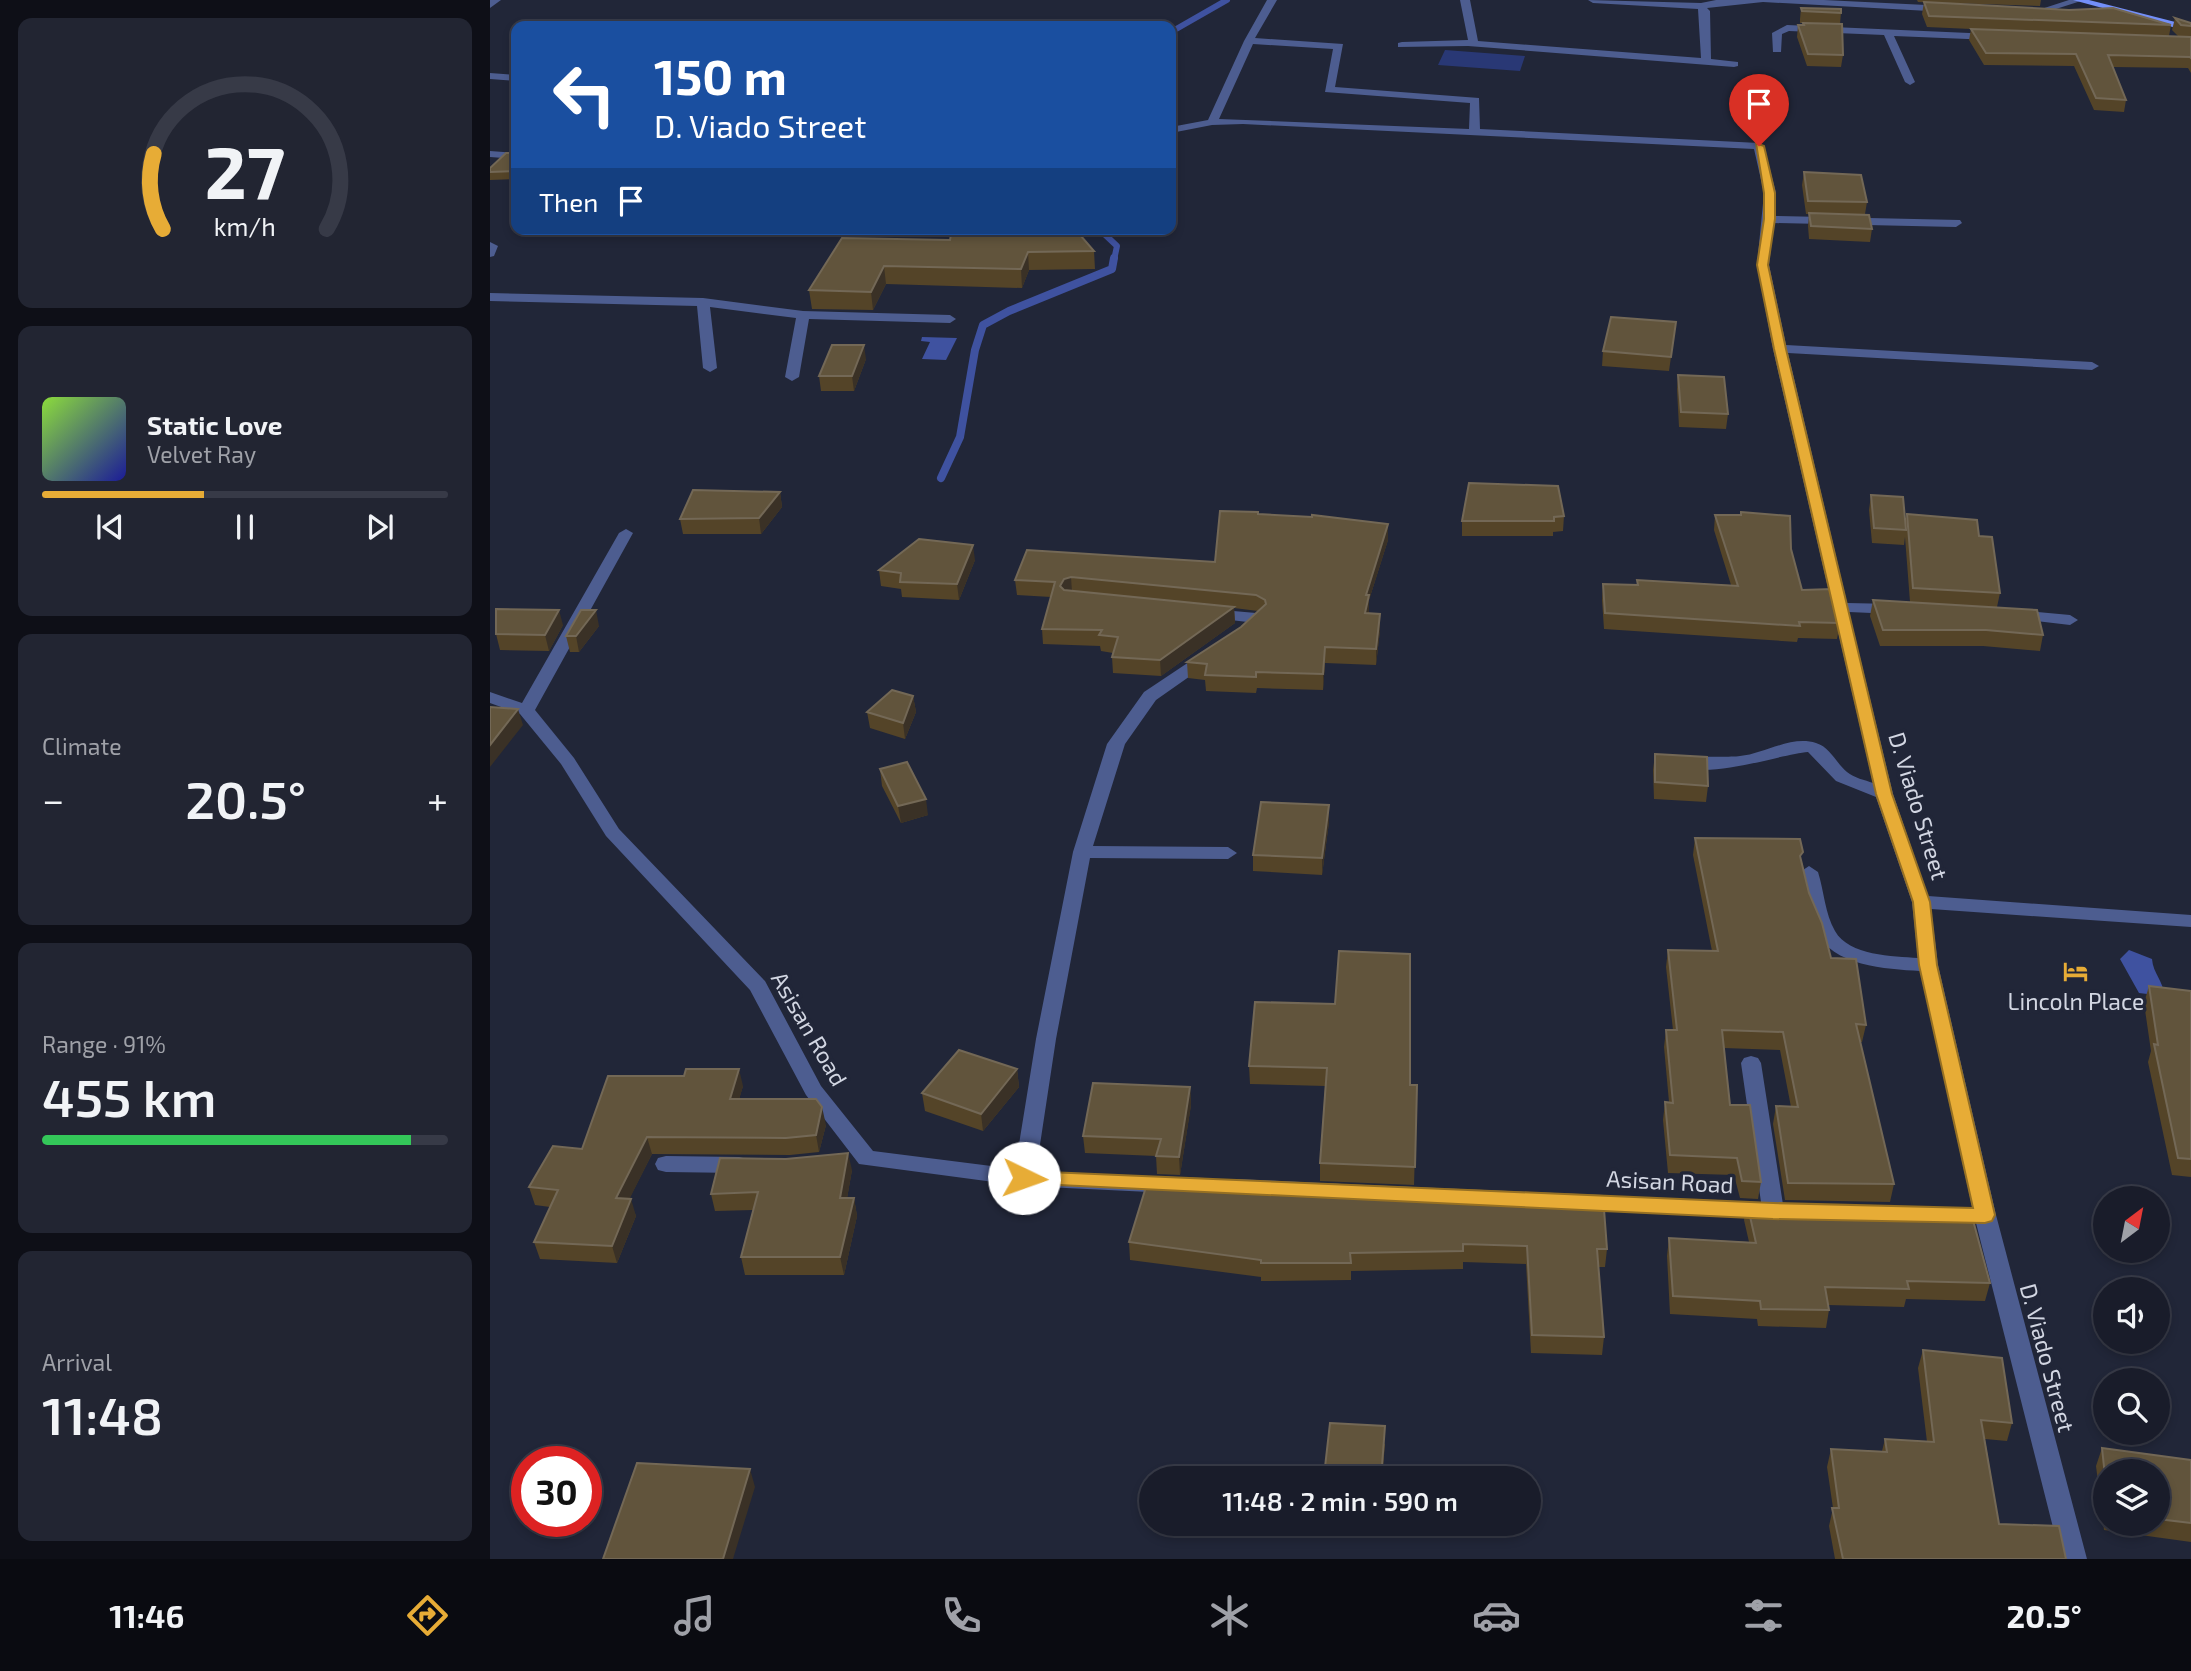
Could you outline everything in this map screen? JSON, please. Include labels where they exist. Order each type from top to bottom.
[{"type":"main road","points":[[2078,0],[2191,29]]},
{"type":"street","points":[[490,5],[496,0]]},
{"type":"street","points":[[1212,122],[1249,41],[1272,0]]},
{"type":"street","points":[[1465,0],[1474,44]]},
{"type":"street","points":[[1593,0],[1701,6],[1725,1],[1763,0],[1953,9]]},
{"type":"street","points":[[2034,13],[2078,0]]},
{"type":"street","points":[[1701,6],[1705,11],[1706,60]]},
{"type":"street","points":[[2020,12],[2061,17]]},
{"type":"street","points":[[2091,17],[2123,12]]},
{"type":"street","points":[[1777,50],[1777,33],[1783,29],[1887,32],[2003,41],[1961,47]]},
{"type":"street","points":[[1887,32],[1910,82]]},
{"type":"street","points":[[1176,129],[1212,122],[1243,121],[1474,133],[1475,100],[1329,90],[1339,46],[1249,41]]},
{"type":"street","points":[[1402,45],[1474,44],[1734,64]]},
{"type":"street","points":[[490,76],[511,78]]},
{"type":"street","name":"D. Viado Street","points":[[1474,133],[1759,146],[1770,193],[1763,265],[1780,349],[1884,794],[1921,902],[1928,965],[1985,1215],[2074,1559]]},
{"type":"street","points":[[490,154],[511,156]]},
{"type":"street","points":[[1769,219],[1956,223]]},
{"type":"street","points":[[490,246],[490,253]]},
{"type":"street","points":[[490,297],[703,303],[803,315],[950,319]]},
{"type":"street","points":[[703,303],[710,368]]},
{"type":"street","points":[[792,377],[803,315]]},
{"type":"street","points":[[1780,349],[2092,366]]},
{"type":"street","points":[[490,697],[526,709],[626,533]]},
{"type":"street","points":[[1841,607],[1907,610]]},
{"type":"street","points":[[1190,612],[1256,618],[1238,633]]},
{"type":"street","points":[[1998,614],[2070,620]]},
{"type":"street","points":[[1024,1178],[1046,1039],[1082,852],[1116,744],[1150,696],[1219,647]]},
{"type":"street","name":"Asisan Road","points":[[526,709],[568,762],[612,832],[758,986],[813,1090],[867,1158]]},
{"type":"street","points":[[1664,760],[1709,764],[1746,761],[1791,748],[1812,747],[1821,753],[1842,777],[1884,794]]},
{"type":"street","points":[[1082,852],[1228,853]]},
{"type":"street","points":[[1809,872],[1827,937],[1847,952],[1908,964],[1928,965]]},
{"type":"street","points":[[1921,902],[2191,921]]},
{"type":"street","points":[[1751,1063],[1773,1211]]},
{"type":"street","points":[[841,1160],[867,1158],[1024,1178],[1187,1185]]},
{"type":"street","points":[[666,1164],[763,1165]]},
{"type":"street","points":[[1214,1186],[1364,1193]]},
{"type":"street","name":"Asisan Road","points":[[1555,1201],[1799,1212]]},
{"type":"street","points":[[1959,1215],[1985,1215]]},
{"type":"shaded area","points":[[1445,50],[1525,56],[1520,71],[1438,65]]},
{"type":"shaded area","points":[[922,337],[957,338],[946,360],[922,359],[930,342],[921,341]]},
{"type":"shaded area","points":[[2129,950],[2152,959],[2164,996],[2139,993],[2120,959]]},
{"type":"building","points":[[1924,2],[2069,10],[2113,8],[2171,25],[1929,16]]},
{"type":"building","points":[[1801,8],[1841,9],[1841,13],[1802,11]]},
{"type":"building","points":[[2175,18],[2191,23],[2191,26],[2181,25]]},
{"type":"building","points":[[1803,23],[1842,24],[1843,55],[1808,54],[1798,25],[1804,25]]},
{"type":"building","points":[[1971,29],[2191,37],[2191,58],[2108,55],[2126,100],[2096,98],[2076,54],[1986,53]]},
{"type":"building","points":[[506,153],[511,153],[511,171],[490,172],[490,168]]},
{"type":"building","points":[[1804,172],[1861,175],[1867,202],[1808,201]]},
{"type":"building","points":[[1809,213],[1869,215],[1872,229],[1811,226]]},
{"type":"building","points":[[951,235],[1080,235],[1094,251],[1028,252],[1021,269],[884,266],[871,292],[809,290],[842,238],[950,240]]},
{"type":"building","points":[[1611,317],[1676,322],[1671,357],[1603,351]]},
{"type":"building","points":[[832,345],[864,345],[852,376],[819,376]]},
{"type":"building","points":[[1678,375],[1724,377],[1728,414],[1681,412]]},
{"type":"building","points":[[1469,483],[1558,486],[1564,516],[1554,517],[1554,521],[1462,521]]},
{"type":"building","points":[[693,490],[780,492],[759,518],[680,519]]},
{"type":"building","points":[[1871,495],[1903,497],[1906,530],[1874,528]]},
{"type":"building","points":[[1220,511],[1312,515],[1388,524],[1366,595],[1369,595],[1365,613],[1380,614],[1376,649],[1325,647],[1323,674],[1256,672],[1256,677],[1205,675],[1207,664],[1187,662],[1241,627],[1266,604],[1265,600],[1256,595],[1071,577],[1064,579],[1060,586],[1064,590],[1234,607],[1160,660],[1112,657],[1118,637],[1099,635],[1102,630],[1042,629],[1055,582],[1015,580],[1027,550],[1215,562]]},
{"type":"building","points":[[1741,512],[1790,516],[1791,549],[1802,590],[1832,589],[1840,623],[1799,622],[1800,626],[1605,613],[1603,584],[1638,585],[1637,580],[1738,586],[1715,515],[1741,515]]},
{"type":"building","points":[[1907,514],[1977,520],[1979,536],[1992,537],[2000,593],[1913,588]]},
{"type":"building","points":[[919,539],[973,545],[957,584],[900,582],[901,573],[879,570]]},
{"type":"building","points":[[1873,600],[2037,610],[2043,635],[1986,630],[1883,630]]},
{"type":"building","points":[[496,609],[559,610],[545,635],[496,634]]},
{"type":"building","points":[[581,610],[596,610],[576,636],[566,636]]},
{"type":"building","points":[[892,690],[913,696],[903,723],[867,712]]},
{"type":"building","points":[[490,707],[518,709],[490,745]]},
{"type":"building","points":[[1655,754],[1707,757],[1708,786],[1655,782]]},
{"type":"building","points":[[907,762],[926,799],[898,806],[880,769]]},
{"type":"building","points":[[1261,802],[1329,805],[1322,858],[1253,855]]},
{"type":"building","points":[[1695,838],[1800,839],[1803,852],[1800,856],[1809,893],[1822,923],[1831,958],[1856,959],[1866,1025],[1856,1024],[1894,1184],[1788,1183],[1776,1106],[1798,1107],[1783,1032],[1722,1030],[1730,1105],[1750,1105],[1761,1182],[1742,1181],[1737,1158],[1670,1155],[1665,1102],[1673,1103],[1666,1030],[1677,1030],[1668,950],[1718,951]]},
{"type":"building","points":[[1339,951],[1410,954],[1410,1085],[1417,1085],[1415,1167],[1320,1163],[1327,1068],[1249,1066],[1255,1002],[1335,1004]]},
{"type":"building","points":[[2149,986],[2191,991],[2191,1159],[2178,1158],[2154,1044],[2158,1045]]},
{"type":"building","points":[[959,1050],[1017,1069],[981,1114],[922,1093]]},
{"type":"building","points":[[686,1069],[739,1069],[730,1099],[816,1099],[822,1107],[816,1135],[786,1138],[647,1137],[616,1198],[631,1199],[612,1246],[534,1242],[558,1190],[529,1187],[553,1146],[582,1149],[608,1076],[684,1076]]},
{"type":"building","points":[[1093,1083],[1190,1087],[1179,1157],[1156,1156],[1161,1139],[1083,1136]]},
{"type":"building","points":[[848,1153],[840,1198],[854,1198],[840,1257],[741,1257],[758,1192],[711,1194],[720,1158],[786,1159]]},
{"type":"building","points":[[1149,1177],[1205,1179],[1261,1186],[1259,1193],[1318,1192],[1319,1184],[1603,1196],[1607,1249],[1597,1249],[1604,1337],[1532,1335],[1527,1246],[1463,1244],[1463,1251],[1350,1253],[1351,1263],[1261,1263],[1261,1260],[1129,1242]]},
{"type":"building","points":[[1747,1203],[1970,1209],[1990,1283],[1907,1281],[1909,1289],[1825,1287],[1829,1310],[1761,1309],[1760,1301],[1673,1296],[1669,1238],[1756,1243]]},
{"type":"building","points":[[1923,1350],[2002,1358],[2012,1423],[1981,1420],[1999,1524],[2059,1526],[2066,1559],[1843,1559],[1832,1508],[1839,1508],[1831,1449],[1887,1452],[1885,1439],[1934,1442]]},
{"type":"building","points":[[1330,1423],[1385,1426],[1382,1466],[1325,1466]]},
{"type":"building","points":[[2102,1448],[2191,1460],[2191,1523],[2170,1520],[2170,1459],[2103,1459]]},
{"type":"building","points":[[637,1463],[750,1469],[723,1559],[603,1559]]},
{"type":"waterway","points":[[1176,29],[1227,0]]},
{"type":"waterway","points":[[1105,235],[1117,246],[1114,260]]},
{"type":"waterway","points":[[941,478],[960,437],[975,350],[983,325],[1009,311],[1112,269],[1114,258]]},
{"type":"place","name":"Lincoln Place","points":[[2076,972]]},
{"type":"route","points":[[1024,1178],[1773,1211],[1985,1215],[1928,965],[1921,902],[1884,794],[1780,349],[1763,265],[1770,193],[1759,146]]}]
